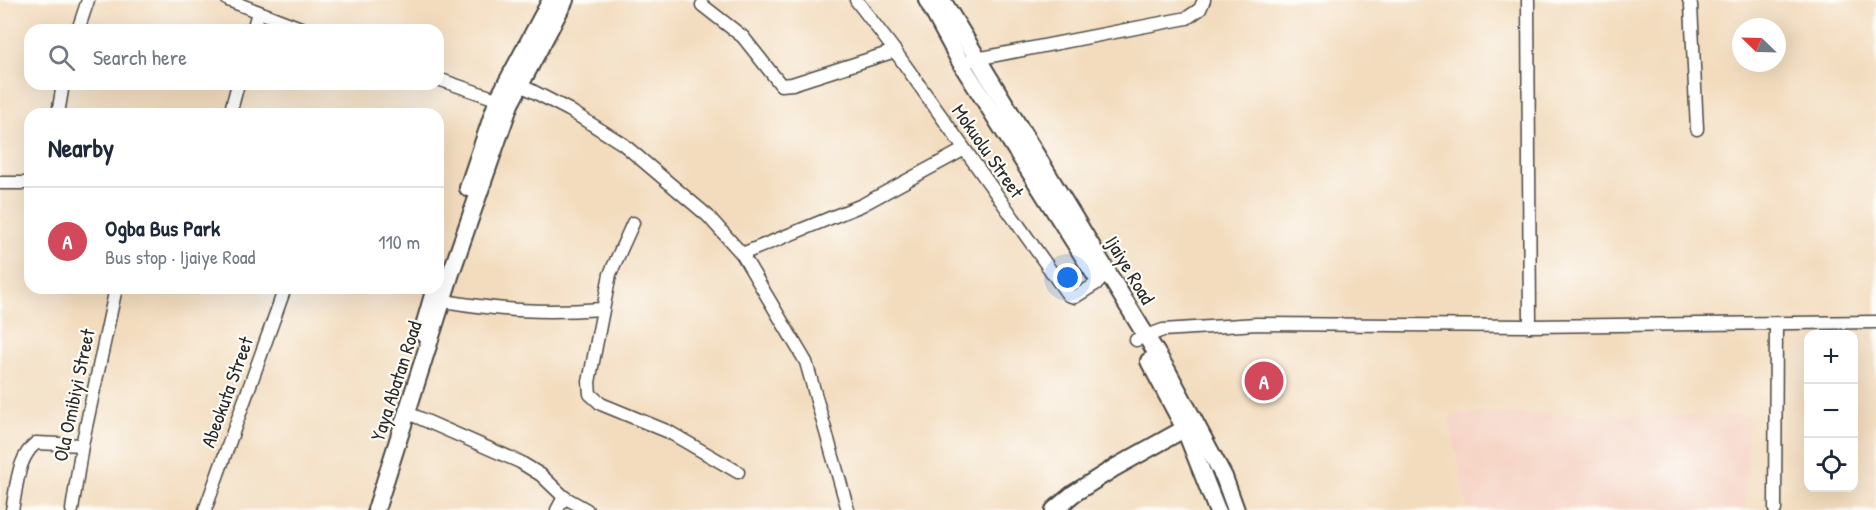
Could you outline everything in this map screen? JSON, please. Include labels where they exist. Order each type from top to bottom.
[{"type":"main road","name":"Yaya Abatan Road","points":[[444,267],[504,101],[551,0]]},
{"type":"main road","name":"Yaya Abatan Road","points":[[514,81],[565,0]]},
{"type":"main road","name":"Ijaiye Road","points":[[927,0],[962,64],[1099,282],[1141,337]]},
{"type":"main road","name":"Ijaiye Road","points":[[942,0],[950,17],[977,56],[1190,424],[1224,477],[1236,510]]},
{"type":"main road","name":"Yaya Abatan Road","points":[[376,510],[408,414],[440,294]]},
{"type":"main road","name":"Yaya Abatan Road","points":[[365,510],[440,294]]},
{"type":"main road","name":"Ijaiye Road","points":[[1190,424],[1217,510]]},
{"type":"main road","points":[[1054,510],[1073,494],[1190,424]]},
{"type":"street","points":[[80,24],[88,0]]},
{"type":"street","points":[[228,0],[290,24]]},
{"type":"street","name":"Mokuolu Street","points":[[855,0],[896,51],[963,150],[1068,295],[1075,297],[1099,282]]},
{"type":"street","points":[[962,64],[977,56],[1187,18],[1200,9],[1204,0]]},
{"type":"street","points":[[1528,0],[1530,326]]},
{"type":"street","points":[[1689,0],[1692,5],[1696,129]]},
{"type":"street","points":[[702,5],[743,37],[781,85],[792,84],[896,51]]},
{"type":"street","points":[[255,24],[258,12]]},
{"type":"street","points":[[444,81],[504,101]]},
{"type":"street","points":[[514,81],[569,110],[623,144],[708,216],[742,254],[806,362],[848,510]]},
{"type":"street","points":[[59,108],[62,90]]},
{"type":"street","points":[[232,108],[237,90]]},
{"type":"street","points":[[742,254],[862,205],[963,150]]},
{"type":"street","points":[[0,183],[24,183]]},
{"type":"street","points":[[633,223],[610,274],[589,382],[590,394],[601,404],[669,432],[738,472]]},
{"type":"street","name":"Ola Omibiyi Street","points":[[72,510],[82,445],[115,294]]},
{"type":"street","name":"Abeokuta Street","points":[[206,510],[283,294]]},
{"type":"street","points":[[440,294],[523,312],[603,309]]},
{"type":"street","points":[[1141,337],[1163,330],[1257,324],[1530,326],[1876,322]]},
{"type":"street","points":[[1775,510],[1776,324]]},
{"type":"street","points":[[408,414],[520,462],[541,475],[564,497],[587,510]]},
{"type":"street","points":[[12,510],[22,460],[27,450],[36,443],[82,445]]},
{"type":"street","points":[[557,510],[564,497]]},
{"type":"shaded area","points":[[1485,413],[1749,416],[1745,510],[1468,510],[1448,415]]},
{"type":"place","name":"Ogba Bus Park","points":[[1264,381]]}]
